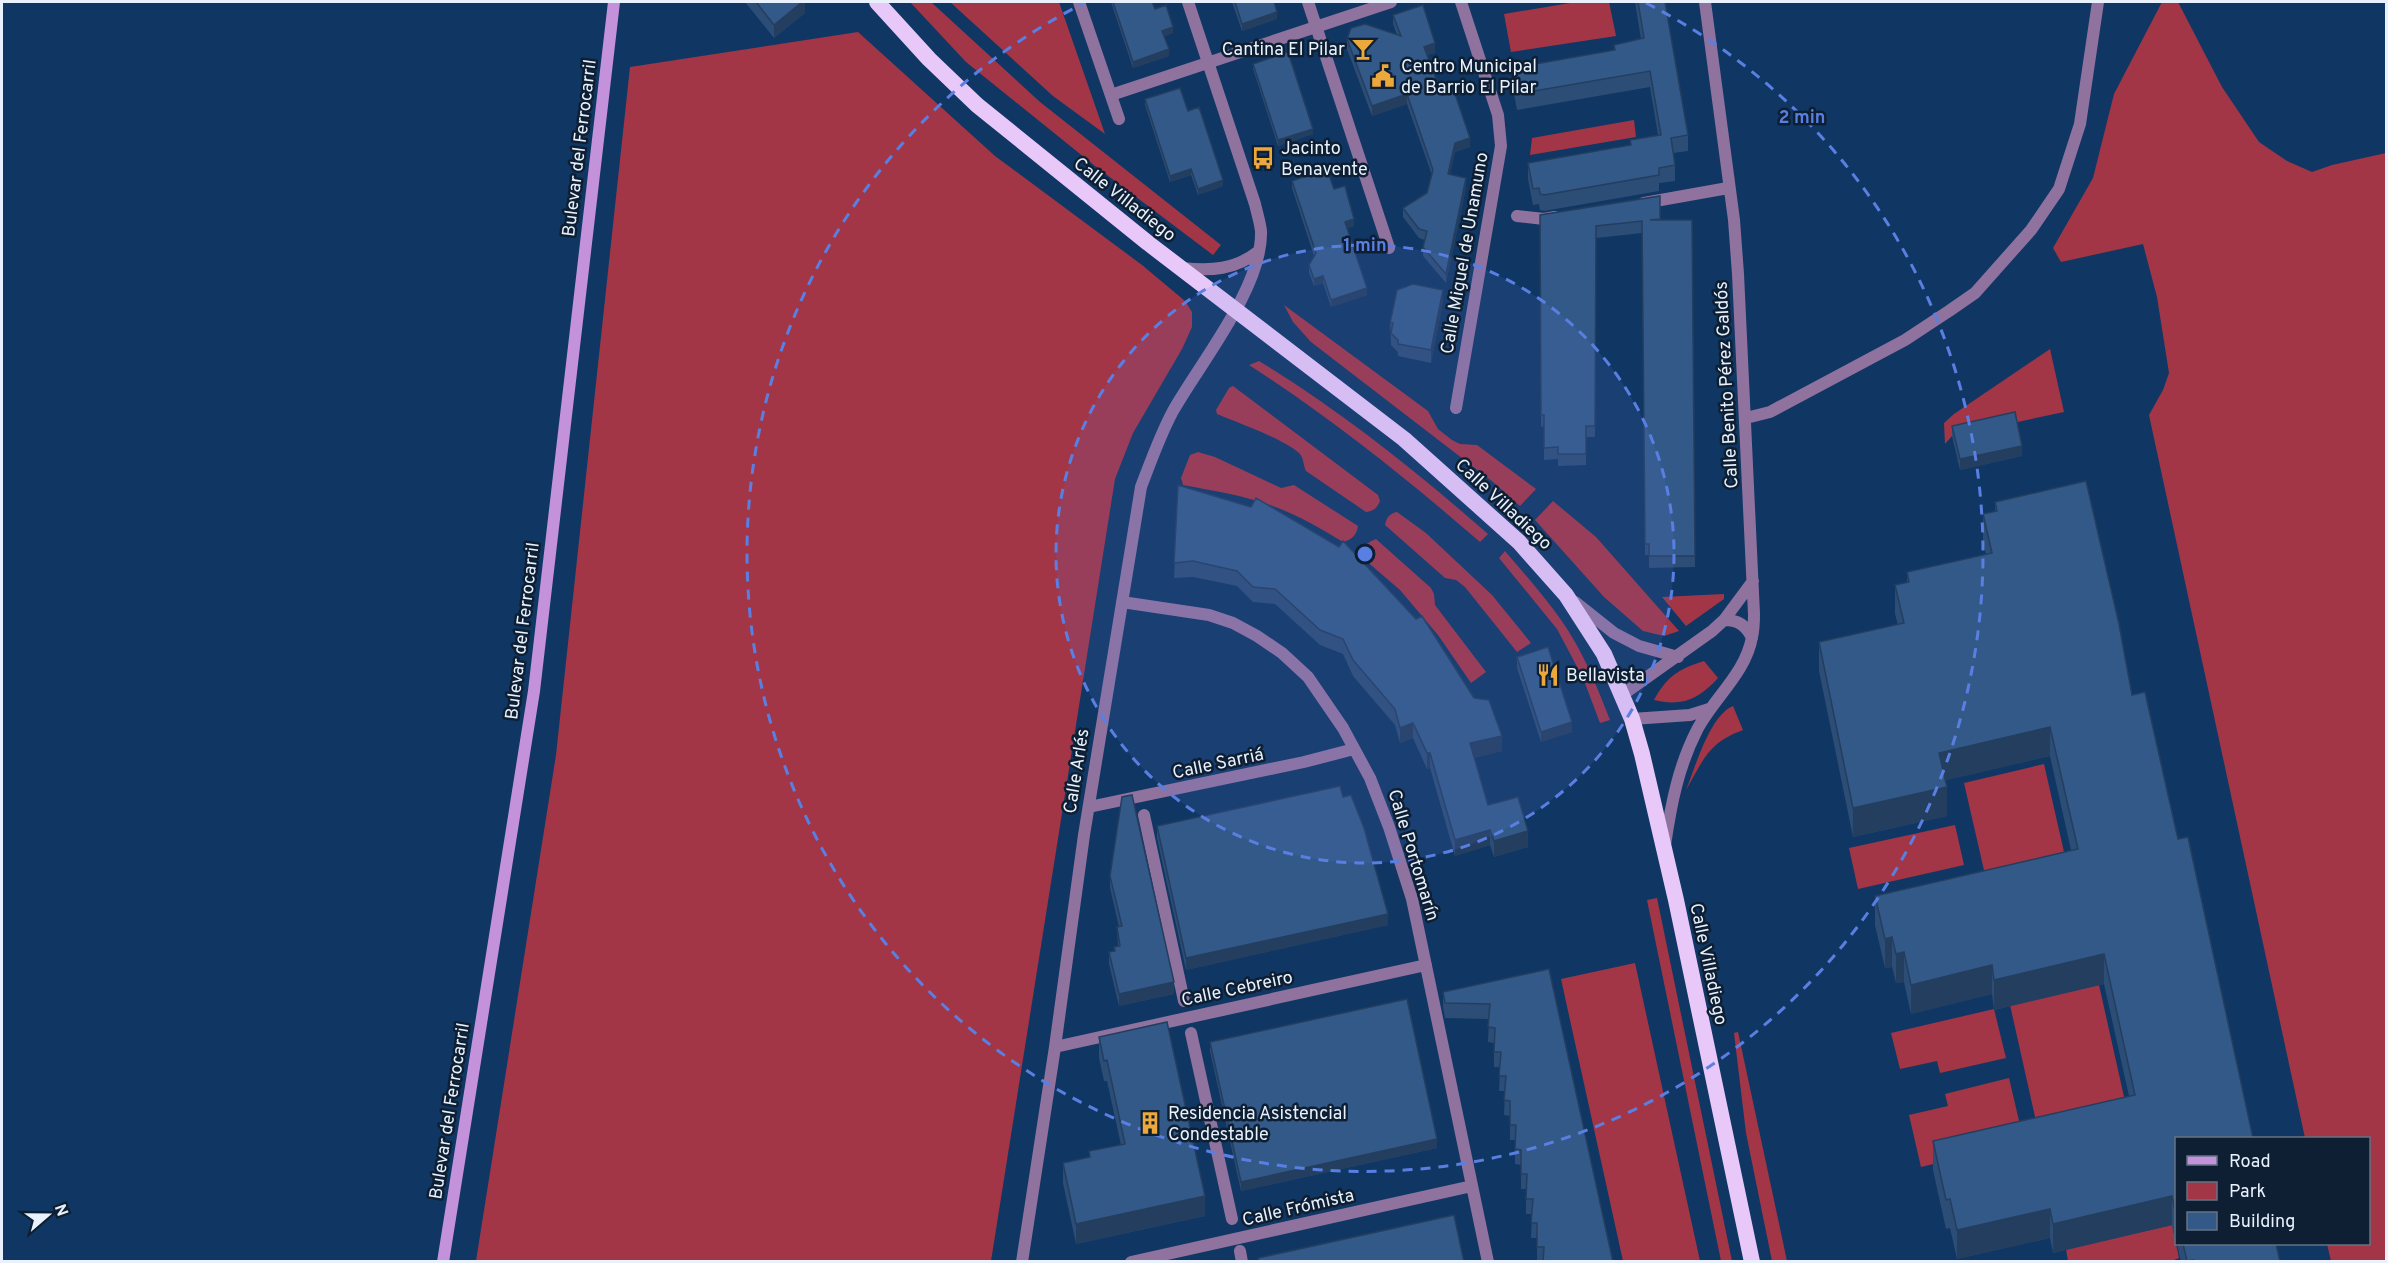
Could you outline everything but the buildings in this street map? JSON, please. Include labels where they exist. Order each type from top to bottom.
[{"type":"highway","name":"Calle Villadiego","points":[[877,2],[928,59],[977,105],[1182,268],[1404,439],[1519,542],[1566,595],[1604,654],[1632,719],[1664,852],[1752,1262]]},
{"type":"main road","name":"Bulevar del Ferrocarril","points":[[443,1262],[534,691],[614,2]]},
{"type":"street","points":[[1079,2],[1119,119]]},
{"type":"street","name":"Calle Arlés","points":[[1022,1262],[1089,807],[1142,487],[1157,444],[1173,411],[1236,308],[1255,270],[1259,251],[1261,230],[1255,204],[1188,2]]},
{"type":"street","points":[[1308,2],[1389,248]]},
{"type":"street","points":[[1110,95],[1391,2]]},
{"type":"street","name":"Calle Miguel de Unamuno","points":[[1456,408],[1501,146],[1498,115],[1461,2]]},
{"type":"street","name":"Calle Benito Pérez Galdós","points":[[1664,852],[1673,794],[1687,752],[1709,710],[1739,669],[1752,638],[1754,614],[1738,274],[1705,2]]},
{"type":"street","points":[[1746,418],[1770,412],[1905,340],[1975,293],[2001,267],[2031,230],[2059,189],[2080,124],[2098,2]]},
{"type":"street","points":[[1635,204],[1728,188]]},
{"type":"street","points":[[1517,216],[1544,219],[1566,216]]},
{"type":"street","points":[[1182,268],[1200,270],[1232,267],[1247,261],[1259,251]]},
{"type":"street","points":[[1622,695],[1678,657],[1724,620],[1753,581]]},
{"type":"street","points":[[1566,595],[1614,633],[1639,646],[1678,657]]},
{"type":"street","name":"Calle Portomarín","points":[[1122,602],[1209,615],[1233,623],[1257,636],[1282,653],[1308,677],[1327,702],[1354,749],[1370,778],[1389,827],[1412,899],[1488,1262]]},
{"type":"street","points":[[1724,620],[1741,623],[1749,630],[1752,638]]},
{"type":"street","points":[[1632,719],[1690,715],[1709,710]]},
{"type":"street","name":"Calle Sarriá","points":[[1089,807],[1281,767],[1354,749]]},
{"type":"street","points":[[1144,815],[1184,1001]]},
{"type":"street","name":"Calle Cebreiro","points":[[1055,1047],[1426,965]]},
{"type":"street","points":[[1191,1034],[1232,1219]]},
{"type":"street","name":"Calle Frómista","points":[[1131,1262],[1472,1186]]},
{"type":"green space","points":[[910,2],[931,2],[1040,102],[1221,245],[1213,255],[1095,166],[966,62]]},
{"type":"green space","points":[[950,2],[1059,2],[1105,134],[1053,96]]},
{"type":"green space","points":[[1576,2],[1609,2],[1616,36],[1511,52],[1504,14]]},
{"type":"green space","points":[[2162,2],[2178,2],[2222,87],[2259,142],[2287,161],[2312,172],[2332,165],[2386,153],[2386,1261],[2331,1261],[2327,1245],[2370,1245],[2370,1137],[2305,1137],[2149,415],[2163,390],[2169,373],[2157,297],[2143,244],[2061,262],[2053,248],[2093,178],[2114,94]]},
{"type":"green space","points":[[858,32],[995,156],[1142,265],[1185,301],[1192,312],[1192,327],[1182,349],[1133,433],[1115,479],[991,1261],[476,1261],[556,755],[630,67]]},
{"type":"green space","points":[[1634,120],[1636,137],[1530,155],[1532,138]]},
{"type":"green space","points":[[1284,305],[1428,411],[1438,429],[1452,440],[1460,444],[1477,445],[1536,489],[1520,506],[1493,482],[1311,342],[1293,322]]},
{"type":"green space","points":[[2050,349],[2064,412],[1952,436],[1945,444],[1944,423]]},
{"type":"green space","points":[[1259,361],[1319,400],[1377,443],[1488,534],[1480,542],[1368,449],[1249,365]]},
{"type":"green space","points":[[1233,386],[1378,495],[1380,501],[1376,507],[1366,512],[1306,471],[1301,455],[1292,448],[1217,414],[1216,410],[1229,388]]},
{"type":"green space","points":[[1198,452],[1215,457],[1281,488],[1294,485],[1358,526],[1355,534],[1343,542],[1303,519],[1267,504],[1231,494],[1183,485],[1181,478],[1190,455]]},
{"type":"green space","points":[[1553,501],[1596,537],[1679,631],[1664,636],[1643,631],[1604,597],[1535,520]]},
{"type":"green space","points":[[1397,512],[1426,533],[1492,595],[1531,643],[1517,652],[1465,587],[1456,580],[1445,578],[1385,525],[1389,516]]},
{"type":"green space","points":[[1376,539],[1431,588],[1435,605],[1486,672],[1471,683],[1438,635],[1400,590],[1364,559],[1362,553],[1364,548]]},
{"type":"green space","points":[[1505,551],[1547,600],[1569,632],[1586,664],[1610,720],[1600,723],[1583,678],[1557,629],[1499,558]]},
{"type":"green space","points":[[1724,594],[1724,599],[1686,626],[1662,597]]},
{"type":"green space","points":[[1704,661],[1718,678],[1704,691],[1682,702],[1654,700],[1675,674]]},
{"type":"green space","points":[[1733,706],[1743,730],[1722,740],[1708,753],[1686,790],[1710,731],[1725,711]]},
{"type":"green space","points":[[2044,764],[2069,874],[1989,892],[1964,783]]},
{"type":"green space","points":[[1955,825],[1964,865],[1858,889],[1849,848]]},
{"type":"green space","points":[[1657,898],[1732,1261],[1721,1261],[1647,900]]},
{"type":"green space","points":[[1635,963],[1700,1261],[1623,1261],[1561,979]]},
{"type":"green space","points":[[2099,985],[2129,1119],[2040,1139],[2010,1005]]},
{"type":"green space","points":[[1994,1009],[2006,1058],[1940,1073],[1937,1061],[1900,1069],[1891,1033]]},
{"type":"green space","points":[[1738,1032],[1787,1261],[1772,1261],[1746,1133],[1734,1033]]},
{"type":"green space","points":[[2009,1078],[2024,1142],[1921,1167],[1909,1115],[1948,1106],[1945,1094]]},
{"type":"green space","points":[[2172,1225],[2179,1258],[2169,1262],[2068,1261],[2066,1249]]},
{"type":"place","name":"Cantina El Pilar","points":[[1363,49]]},
{"type":"place","name":"Centro Municipal de Barrio El Pilar","points":[[1383,76]]},
{"type":"place","name":"Jacinto Benavente","points":[[1263,158]]},
{"type":"place","name":"Bellavista","points":[[1548,675]]},
{"type":"place","name":"Residencia Asistencial Condestable","points":[[1150,1123]]}]
